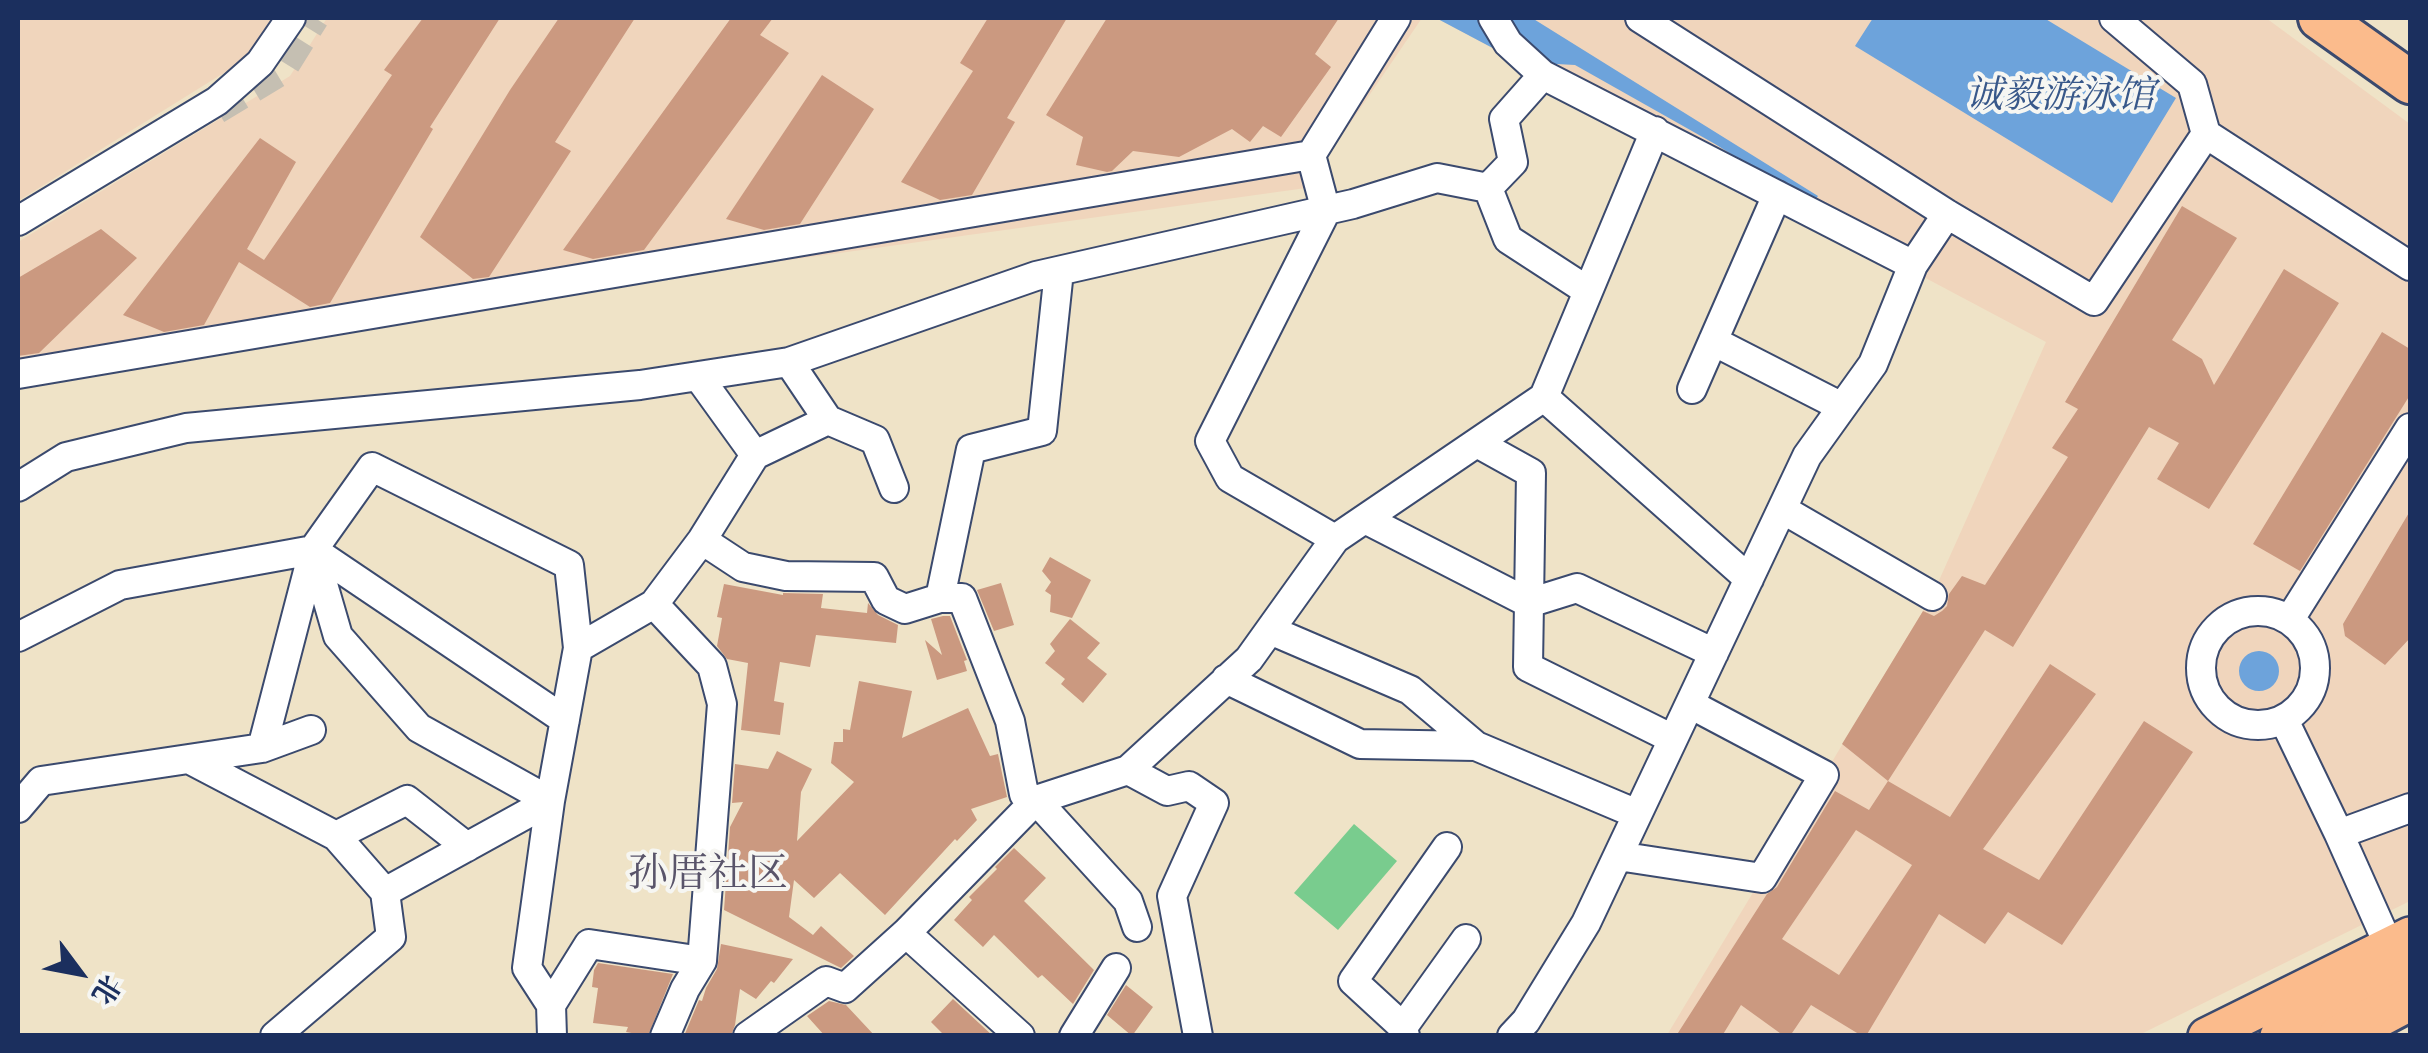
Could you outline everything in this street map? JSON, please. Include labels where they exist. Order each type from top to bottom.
[{"type":"highway","points":[[2320,18],[2410,82]]},
{"type":"highway","points":[[2340,1036],[2410,1000]]},
{"type":"main road","points":[[2206,1036],[2404,950]]},
{"type":"main road","points":[[2278,1036],[2404,950]]},
{"type":"street","points":[[18,221],[217,101],[260,62],[291,18]]},
{"type":"street","points":[[1335,540],[1230,478],[1210,441],[1326,210],[1311,154],[1396,18]]},
{"type":"street","points":[[1493,18],[1508,43],[1543,74],[1913,265]]},
{"type":"street","points":[[1640,18],[1946,214],[2094,302],[2206,134]]},
{"type":"street","points":[[2114,18],[2192,84],[2206,134],[2410,266]]},
{"type":"street","points":[[1488,188],[1513,162],[1504,119],[1543,74]]},
{"type":"street","points":[[748,1036],[826,981],[845,988],[906,933],[1036,800],[1128,770],[1249,659],[1335,540],[1544,397],[1655,131]]},
{"type":"street","points":[[18,374],[1311,154]]},
{"type":"street","points":[[18,487],[66,457],[186,428],[640,385],[788,362],[1036,276],[1353,204],[1437,178],[1488,188]]},
{"type":"street","points":[[1488,188],[1508,239],[1588,291]]},
{"type":"street","points":[[1692,389],[1777,195]]},
{"type":"street","points":[[1512,1036],[1526,1021],[1586,923],[1808,456],[1873,364],[1913,265],[1946,214]]},
{"type":"street","points":[[940,598],[972,449],[1042,431],[1059,271]]},
{"type":"street","points":[[1713,341],[1842,407]]},
{"type":"street","points":[[788,362],[828,420],[876,440],[894,488]]},
{"type":"street","points":[[698,376],[755,455]]},
{"type":"street","points":[[1544,397],[1749,579]]},
{"type":"street","points":[[578,648],[654,604],[702,540],[755,455],[828,420]]},
{"type":"street","points":[[2290,619],[2410,428]]},
{"type":"street","points":[[1476,443],[1531,473],[1528,667],[1673,739]]},
{"type":"street","points":[[262,748],[313,550],[372,466],[569,566],[578,648],[550,801],[527,968],[551,1005],[552,1036]]},
{"type":"street","points":[[1782,509],[1932,596]]},
{"type":"street","points":[[1364,519],[1529,603],[1577,588],[1714,653]]},
{"type":"street","points":[[702,540],[743,567],[786,576],[874,577],[886,600],[905,609],[940,598],[962,598],[1010,721],[1024,794],[1036,800],[1128,900],[1137,927]]},
{"type":"street","points":[[313,550],[338,636],[419,728],[550,801]]},
{"type":"street","points":[[18,637],[120,585],[313,550],[565,720]]},
{"type":"street","points":[[654,604],[712,666],[722,704],[702,961],[685,989],[666,1036]]},
{"type":"street","points":[[2267,611],[2290,619],[2307,636],[2315,659],[2314,683],[2303,705],[2284,720],[2261,726],[2237,723],[2217,710],[2204,689],[2200,665],[2206,642],[2221,623],[2243,612],[2267,611]]},
{"type":"street","points":[[1270,630],[1410,690],[1476,746],[1637,814]]},
{"type":"street","points":[[1226,679],[1360,744],[1476,746]]},
{"type":"street","points":[[1618,856],[1762,878],[1824,774],[1690,704]]},
{"type":"street","points":[[2284,720],[2338,834],[2404,950]]},
{"type":"street","points":[[18,808],[41,780],[262,748],[311,730]]},
{"type":"street","points":[[188,759],[336,836],[385,892],[391,938],[275,1036]]},
{"type":"street","points":[[1128,770],[1166,791],[1189,786],[1214,803],[1172,896],[1198,1036]]},
{"type":"street","points":[[336,836],[407,800],[467,847]]},
{"type":"street","points":[[385,892],[550,801]]},
{"type":"street","points":[[2338,834],[2410,808]]},
{"type":"street","points":[[1447,847],[1353,981],[1404,1031],[1466,939]]},
{"type":"street","points":[[906,933],[1020,1036]]},
{"type":"street","points":[[551,1005],[590,944],[702,961]]},
{"type":"street","points":[[1074,1036],[1116,968]]},
{"type":"shaded area","points":[[18,18],[275,18],[251,56],[18,201]]},
{"type":"shaded area","points":[[327,18],[1422,18],[1306,188],[194,343],[18,382],[18,242],[290,76]]},
{"type":"shaded area","points":[[1436,18],[2266,18],[2410,124],[2410,901],[2139,1035],[1667,1035],[1932,596],[2046,342]]},
{"type":"green space","points":[[1354,824],[1397,861],[1338,930],[1294,893]]},
{"type":"water","points":[[1436,18],[1532,18],[1818,196],[1812,205],[1715,144],[1575,65],[1519,62]]},
{"type":"water","name":"诚毅游泳馆","points":[[1873,18],[2044,18],[2176,98],[2112,203],[1855,46]]},
{"type":"water","points":[[2259,651],[2273,657],[2279,671],[2273,685],[2259,691],[2245,685],[2239,671],[2245,657]]},
{"type":"building","points":[[423,18],[500,18],[430,127],[433,129],[330,303],[310,307],[239,262],[204,325],[164,332],[123,315],[260,138],[296,162],[247,249],[264,260],[392,75],[384,70]]},
{"type":"building","points":[[559,18],[635,18],[555,142],[571,151],[489,277],[473,279],[420,237]]},
{"type":"building","points":[[731,18],[773,18],[760,35],[789,53],[644,250],[593,259],[563,250]]},
{"type":"building","points":[[988,18],[1067,18],[1007,118],[1015,122],[972,195],[940,200],[901,182],[973,71],[960,63]]},
{"type":"building","points":[[1107,18],[1339,18],[1315,54],[1331,67],[1281,137],[1263,126],[1250,142],[1232,129],[1179,157],[1133,151],[1107,172],[1076,165],[1083,137],[1046,115]]},
{"type":"building","points":[[822,75],[874,109],[800,224],[764,230],[726,219]]},
{"type":"building","points":[[2182,206],[2237,238],[2172,340],[2202,359],[2214,385],[2284,269],[2339,303],[2209,509],[2157,479],[2179,443],[2149,427],[2013,647],[1985,630],[1888,781],[1842,744],[1923,611],[1934,616],[1942,611],[1962,576],[1985,585],[2068,457],[2052,448],[2078,409],[2065,402]]},
{"type":"building","points":[[101,229],[137,258],[39,353],[18,356],[18,278]]},
{"type":"building","points":[[2382,332],[2410,349],[2410,395],[2300,571],[2253,544]]},
{"type":"building","points":[[2410,511],[2410,638],[2385,665],[2345,636],[2343,624]]},
{"type":"building","points":[[1050,557],[1091,580],[1072,618],[1050,612],[1051,595],[1045,591],[1051,582],[1042,571]]},
{"type":"building","points":[[1001,583],[1014,625],[994,631],[977,590]]},
{"type":"building","points":[[724,584],[783,595],[823,594],[821,608],[867,613],[868,603],[878,615],[898,625],[896,643],[816,635],[810,667],[780,662],[774,701],[784,703],[780,735],[741,730],[748,663],[727,659],[717,646],[722,618],[717,617]]},
{"type":"building","points":[[950,616],[967,660],[967,671],[937,680],[925,640],[942,655],[931,619]]},
{"type":"building","points":[[1070,619],[1100,643],[1087,658],[1107,674],[1083,703],[1061,684],[1065,679],[1045,663],[1055,651],[1050,644]]},
{"type":"building","points":[[2050,664],[2096,694],[1983,849],[2039,880],[2144,721],[2193,752],[2062,945],[2008,912],[1985,944],[1939,914],[1866,1036],[1811,1005],[1790,1036],[1784,1036],[1741,1005],[1722,1036],[1676,1036],[1767,894],[1777,887],[1835,791],[1869,810],[1888,781],[1950,817]],"holes":[[[1856,830],[1912,865],[1839,975],[1782,939]]]},
{"type":"building","points":[[859,681],[912,691],[902,738],[968,708],[990,756],[998,754],[1007,797],[971,809],[977,820],[885,915],[840,873],[814,898],[794,880],[789,917],[813,935],[821,926],[854,956],[841,968],[724,910],[730,827],[743,802],[732,803],[735,764],[768,769],[777,751],[812,769],[801,792],[797,841],[854,782],[831,763],[834,742],[843,742],[843,729],[850,730]]},
{"type":"building","points":[[1014,848],[1046,878],[1024,901],[1094,970],[1073,1004],[1042,975],[1038,978],[994,935],[983,947],[954,920],[972,900],[969,897]]},
{"type":"building","points":[[721,944],[793,959],[756,999],[740,989],[731,1036],[684,1036],[717,969]]},
{"type":"building","points":[[598,963],[673,974],[648,1036],[626,1032],[628,1027],[593,1023],[598,988],[592,987]]},
{"type":"building","points":[[1126,985],[1153,1007],[1132,1036],[1107,1015]]},
{"type":"building","points":[[953,999],[993,1036],[945,1036],[931,1022]]},
{"type":"building","points":[[829,1001],[846,1005],[875,1036],[825,1036],[807,1016]]},
{"type":"tunnel","points":[[217,110],[282,71],[315,18]]},
{"type":"district","name":"孙厝社区","points":[[708,877]]}]
